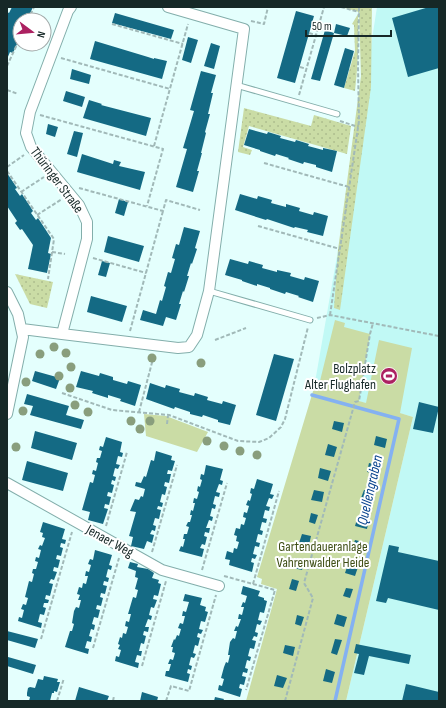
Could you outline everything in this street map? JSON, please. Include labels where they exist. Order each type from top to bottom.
[{"type":"street","name":"Thüringer Straße","points":[[62,334],[87,239],[87,222],[79,205],[31,147],[26,134],[30,112],[68,11],[71,7]]},
{"type":"street","points":[[22,329],[178,348],[189,347],[197,335],[209,291],[244,29],[168,7]]},
{"type":"street","points":[[7,292],[18,314],[23,337],[7,414]]},
{"type":"street","name":"Jenaer Weg","points":[[7,483],[162,570],[219,586]]},
{"type":"lane","points":[[236,85],[337,114]]},
{"type":"lane","points":[[209,291],[310,320]]},
{"type":"path","points":[[244,29],[246,19],[264,24],[268,7]]},
{"type":"path","points":[[297,102],[324,7]]},
{"type":"path","points":[[341,7],[359,12]]},
{"type":"path","points":[[330,315],[359,121],[359,7]]},
{"type":"path","points":[[154,146],[191,14]]},
{"type":"path","points":[[112,24],[183,44]]},
{"type":"path","points":[[309,33],[316,35]]},
{"type":"path","points":[[7,66],[14,52]]},
{"type":"path","points":[[60,58],[170,89]]},
{"type":"path","points":[[300,67],[306,69]]},
{"type":"path","points":[[7,90],[18,94]]},
{"type":"path","points":[[337,114],[335,120],[358,127]]},
{"type":"path","points":[[39,115],[163,149],[147,206]]},
{"type":"path","points":[[7,167],[26,154]]},
{"type":"path","points":[[264,162],[349,187]]},
{"type":"path","points":[[7,171],[54,239],[48,279]]},
{"type":"path","points":[[22,192],[45,176]]},
{"type":"path","points":[[78,187],[163,211]]},
{"type":"path","points":[[37,215],[63,198]]},
{"type":"path","points":[[130,333],[166,200],[200,210]]},
{"type":"path","points":[[258,226],[340,249]]},
{"type":"path","points":[[52,252],[65,254]]},
{"type":"path","points":[[93,258],[146,273]]},
{"type":"path","points":[[62,393],[112,410],[168,415],[238,441],[259,442],[269,438],[281,427],[285,419],[310,320],[330,315],[439,336]]},
{"type":"path","points":[[285,701],[313,598],[304,583],[355,402],[359,401],[373,323]]},
{"type":"path","points":[[215,340],[246,328]]},
{"type":"path","points":[[139,412],[156,345]]},
{"type":"path","points":[[167,424],[168,415]]},
{"type":"path","points":[[103,537],[127,452]]},
{"type":"path","points":[[149,563],[177,465]]},
{"type":"path","points":[[199,581],[227,483]]},
{"type":"path","points":[[253,584],[279,491]]},
{"type":"path","points":[[41,639],[75,522]]},
{"type":"path","points":[[93,648],[122,547]]},
{"type":"path","points":[[142,666],[168,572]]},
{"type":"path","points":[[166,701],[171,686],[190,691],[222,575],[274,590],[246,690]]},
{"type":"path","points":[[57,701],[64,678]]},
{"type":"path","points":[[113,701],[114,696]]},
{"type":"shaded area","points":[[377,7],[439,7],[439,701],[346,701],[413,417],[314,388],[349,187]]},
{"type":"green space","points":[[341,7],[372,7],[371,87],[340,310],[334,308],[338,250],[361,76],[359,12]]},
{"type":"green space","points":[[358,14],[358,52],[355,91],[344,88],[355,51],[354,25],[352,24]]},
{"type":"green space","points":[[244,108],[311,126],[314,115],[351,126],[347,154],[249,126],[243,147],[252,150],[250,155],[238,152]]},
{"type":"green space","points":[[15,274],[53,282],[47,308],[30,304]]},
{"type":"green space","name":"Gartendaueranlage Vahrenwalder Heide","points":[[335,320],[345,323],[344,327],[370,334],[359,401],[366,403],[379,340],[412,348],[400,413],[413,417],[346,701],[246,701],[277,589],[261,584],[262,579],[257,577],[314,388],[318,389]]},
{"type":"green space","points":[[144,414],[166,416],[208,432],[197,452],[146,436]]},
{"type":"building","points":[[12,7],[33,7],[31,12],[12,12],[12,52],[13,52],[13,53],[10,52],[7,59],[7,12],[9,13]]},
{"type":"building","points":[[429,7],[439,7],[439,68],[408,77],[392,18]]},
{"type":"building","points":[[296,11],[314,16],[295,83],[277,78]]},
{"type":"building","points":[[115,13],[174,30],[171,39],[112,23]]},
{"type":"building","points":[[336,24],[350,28],[347,36],[334,33]]},
{"type":"building","points":[[325,30],[334,33],[320,81],[311,79]]},
{"type":"building","points":[[188,37],[198,40],[191,63],[182,60]]},
{"type":"building","points":[[95,41],[154,59],[167,61],[162,79],[90,59]]},
{"type":"building","points":[[211,43],[220,46],[214,69],[204,66]]},
{"type":"building","points":[[345,48],[354,51],[344,88],[334,85]]},
{"type":"building","points":[[72,69],[91,75],[89,84],[70,79]]},
{"type":"building","points":[[201,71],[216,75],[211,93],[213,93],[208,114],[210,114],[197,171],[199,171],[193,192],[176,187],[187,149],[183,148],[194,111],[190,110]]},
{"type":"building","points":[[66,91],[85,97],[82,107],[63,101]]},
{"type":"building","points":[[89,100],[102,104],[101,105],[151,118],[146,136],[83,118]]},
{"type":"building","points":[[48,124],[58,127],[55,137],[46,134]]},
{"type":"building","points":[[249,129],[267,134],[268,132],[281,136],[280,138],[295,142],[296,140],[309,144],[308,146],[323,150],[323,148],[337,151],[332,172],[316,167],[316,165],[304,162],[303,164],[288,159],[289,158],[276,154],[275,156],[244,145]]},
{"type":"building","points":[[74,131],[83,133],[77,157],[67,154]]},
{"type":"building","points":[[82,154],[113,164],[114,160],[121,162],[119,166],[145,172],[140,190],[77,172]]},
{"type":"building","points":[[7,173],[17,188],[15,189],[20,196],[22,194],[33,211],[31,213],[36,220],[38,218],[51,238],[48,253],[51,254],[47,273],[28,269],[33,245],[22,229],[20,230],[15,223],[17,221],[7,206]]},
{"type":"building","points":[[240,194],[257,199],[258,196],[272,200],[271,203],[286,207],[286,204],[300,208],[299,211],[313,215],[314,212],[328,216],[323,236],[307,232],[308,230],[294,228],[235,210]]},
{"type":"building","points":[[119,199],[128,202],[124,216],[115,213]]},
{"type":"building","points":[[184,227],[200,231],[195,248],[197,249],[187,276],[189,276],[179,304],[181,304],[176,320],[166,317],[163,326],[140,320],[143,310],[156,314],[166,287],[164,286],[168,272],[171,273],[175,259],[172,258],[176,244],[179,245]]},
{"type":"building","points":[[108,236],[144,246],[139,262],[104,252]]},
{"type":"building","points":[[230,259],[248,264],[249,261],[263,265],[262,268],[277,272],[277,270],[291,273],[290,276],[304,280],[305,277],[319,281],[313,302],[286,292],[285,294],[225,275]]},
{"type":"building","points":[[102,261],[110,263],[106,277],[98,275]]},
{"type":"building","points":[[91,296],[127,306],[122,322],[87,312]]},
{"type":"building","points":[[274,354],[294,359],[276,421],[256,415]]},
{"type":"building","points":[[35,371],[60,378],[56,389],[32,381]]},
{"type":"building","points":[[81,371],[99,376],[100,373],[113,377],[113,380],[127,384],[128,381],[141,385],[135,406],[120,401],[121,399],[108,395],[108,398],[92,393],[93,391],[76,387]]},
{"type":"building","points":[[150,383],[165,388],[166,385],[180,389],[179,392],[194,396],[195,393],[208,397],[207,400],[222,404],[223,401],[236,405],[230,425],[218,422],[218,420],[203,415],[202,417],[190,414],[190,412],[175,407],[174,409],[146,399]]},
{"type":"building","points":[[27,394],[69,406],[66,415],[84,420],[81,429],[30,415],[33,406],[24,404]]},
{"type":"building","points":[[419,402],[439,407],[433,433],[413,429]]},
{"type":"building","points":[[334,421],[344,423],[342,432],[332,429]]},
{"type":"building","points":[[35,431],[77,443],[72,460],[31,448]]},
{"type":"building","points":[[376,436],[387,439],[385,448],[374,445]]},
{"type":"building","points":[[106,437],[122,442],[120,452],[123,453],[122,457],[118,456],[116,464],[120,465],[118,469],[115,468],[113,476],[116,477],[115,481],[112,480],[111,484],[114,485],[112,493],[108,492],[107,496],[111,497],[109,505],[105,504],[104,508],[108,509],[103,524],[88,520],[90,512],[82,510],[90,482],[93,483],[95,475],[92,474],[93,470],[96,471],[98,463],[96,462],[97,458],[100,458],[102,451],[99,450],[100,446],[103,447]]},
{"type":"building","points":[[328,444],[337,447],[334,457],[325,455]]},
{"type":"building","points":[[156,451],[172,456],[171,460],[175,461],[172,471],[168,470],[167,474],[171,474],[169,483],[165,482],[164,486],[167,487],[165,495],[162,494],[160,502],[163,503],[162,507],[158,506],[157,509],[161,510],[159,519],[155,518],[153,525],[156,526],[155,531],[152,530],[150,534],[154,535],[152,543],[147,541],[144,549],[131,546],[133,537],[129,536],[136,512],[130,511],[135,499],[139,500],[141,496],[143,497],[145,489],[135,486],[136,482],[141,483],[144,476],[146,477],[151,460],[154,461]]},
{"type":"building","points":[[27,461],[68,473],[63,491],[22,480]]},
{"type":"building","points":[[369,463],[380,466],[378,474],[367,472]]},
{"type":"building","points":[[206,465],[223,469],[220,480],[223,481],[222,485],[219,484],[216,492],[220,493],[219,497],[215,496],[213,504],[216,505],[215,509],[212,508],[210,516],[213,517],[212,521],[209,520],[206,528],[210,528],[209,533],[205,532],[204,536],[207,537],[205,545],[202,544],[200,548],[204,549],[202,557],[179,551],[181,546],[183,547],[185,539],[183,539],[184,534],[187,534],[189,527],[186,526],[188,522],[190,522],[192,515],[190,515],[191,510],[193,511],[195,503],[193,503],[194,498],[197,499],[199,492],[197,491],[198,486],[200,487],[202,480],[200,479],[201,474],[204,475]]},
{"type":"building","points":[[320,468],[331,471],[328,481],[318,478]]},
{"type":"building","points":[[257,479],[273,484],[270,494],[274,495],[272,499],[269,498],[266,506],[270,507],[269,511],[265,510],[263,518],[267,519],[266,523],[262,522],[260,530],[263,531],[262,535],[258,534],[256,542],[260,543],[259,547],[255,546],[253,554],[257,555],[255,559],[252,558],[251,562],[254,563],[252,572],[229,565],[230,560],[225,559],[227,551],[233,553],[234,548],[237,549],[239,542],[236,541],[237,536],[234,535],[236,528],[240,529],[241,524],[244,525],[246,518],[243,517],[244,512],[247,513],[249,506],[246,505],[248,500],[250,501],[252,494],[250,493],[251,488],[254,489]]},
{"type":"building","points":[[314,490],[324,492],[322,502],[311,500]]},
{"type":"building","points":[[364,490],[374,493],[372,501],[361,498]]},
{"type":"building","points":[[311,513],[318,515],[315,524],[309,522]]},
{"type":"building","points":[[358,516],[369,519],[367,529],[355,526]]},
{"type":"building","points":[[43,522],[65,529],[62,539],[66,540],[65,544],[61,543],[60,547],[63,548],[61,556],[57,555],[56,559],[60,560],[58,568],[54,567],[53,571],[57,572],[54,580],[51,579],[49,583],[53,584],[50,596],[46,595],[45,599],[49,600],[48,603],[44,603],[43,607],[46,608],[44,615],[40,614],[38,622],[42,623],[41,628],[18,621],[19,617],[22,618],[24,610],[21,609],[23,604],[26,605],[28,598],[25,597],[29,581],[32,582],[34,574],[32,573],[33,569],[36,569],[38,562],[35,561],[36,557],[39,558],[41,550],[38,549],[40,545],[42,546],[45,538],[42,537],[43,533],[40,532]]},
{"type":"building","points":[[302,534],[311,536],[309,545],[299,543]]},
{"type":"building","points":[[355,540],[363,542],[360,553],[351,551]]},
{"type":"building","points":[[389,545],[399,547],[398,552],[439,561],[439,610],[388,598],[386,603],[376,601]]},
{"type":"building","points":[[95,550],[112,555],[109,565],[112,566],[111,570],[108,569],[106,577],[109,578],[108,582],[104,581],[103,585],[107,586],[105,594],[101,593],[100,597],[103,598],[101,606],[97,605],[96,609],[100,610],[98,618],[94,617],[92,624],[95,625],[94,630],[91,629],[89,636],[92,637],[91,642],[87,641],[85,648],[89,649],[88,654],[65,647],[74,624],[72,623],[74,611],[76,607],[79,608],[81,600],[78,600],[80,595],[77,594],[79,587],[82,588],[83,583],[86,584],[88,576],[85,576],[86,571],[89,572],[91,565],[88,564],[90,559],[93,560]]},
{"type":"building","points":[[295,558],[305,560],[302,570],[293,568]]},
{"type":"building","points":[[130,562],[138,564],[137,567],[148,569],[154,573],[152,578],[159,580],[158,583],[161,584],[158,596],[154,595],[153,599],[157,600],[154,608],[151,607],[149,615],[152,616],[151,620],[148,619],[145,627],[149,627],[148,632],[144,631],[143,635],[146,636],[144,644],[141,643],[139,651],[142,651],[141,656],[137,655],[135,662],[139,663],[138,668],[115,661],[116,656],[119,657],[121,650],[118,649],[120,645],[118,644],[120,637],[122,638],[123,633],[126,634],[128,627],[125,626],[126,621],[129,622],[131,614],[128,614],[133,597],[136,598],[138,590],[135,589],[138,578],[135,577],[136,571],[128,568]]},
{"type":"building","points":[[348,564],[358,567],[355,576],[345,573]]},
{"type":"building","points":[[292,579],[299,581],[296,591],[289,589]]},
{"type":"building","points":[[243,586],[260,591],[258,596],[267,601],[264,613],[260,612],[258,620],[262,621],[260,625],[257,624],[255,632],[258,633],[257,637],[254,636],[252,640],[256,641],[254,649],[250,648],[248,656],[251,657],[250,661],[247,660],[245,668],[248,669],[247,673],[243,672],[242,676],[246,677],[244,685],[240,684],[239,688],[242,689],[240,697],[218,690],[219,685],[222,686],[224,679],[221,678],[224,667],[226,662],[228,663],[230,655],[228,655],[230,642],[233,638],[235,639],[237,631],[234,631],[236,626],[238,627],[241,619],[238,619],[239,614],[242,615],[244,607],[241,607],[243,602],[245,603],[247,596],[241,594]]},
{"type":"building","points":[[346,588],[353,589],[350,598],[343,596]]},
{"type":"building","points":[[185,594],[202,598],[200,605],[206,607],[205,611],[208,612],[205,622],[201,621],[199,629],[203,630],[201,634],[198,633],[197,637],[200,638],[198,646],[195,645],[193,653],[196,654],[194,658],[191,657],[189,665],[192,666],[191,670],[188,669],[187,673],[190,674],[188,682],[165,676],[166,671],[169,671],[171,664],[168,664],[170,659],[173,660],[175,653],[172,652],[173,647],[171,647],[174,639],[175,640],[177,635],[179,636],[181,629],[178,628],[180,623],[183,624],[185,616],[182,616],[183,611],[186,612],[189,602],[183,601]]},
{"type":"building","points":[[337,614],[347,617],[344,627],[334,624]]},
{"type":"building","points":[[297,615],[304,617],[301,626],[295,624]]},
{"type":"building","points":[[7,631],[38,639],[35,648],[7,640]]},
{"type":"building","points":[[335,639],[342,640],[337,655],[331,653]]},
{"type":"building","points":[[356,644],[411,655],[409,664],[369,656],[364,675],[354,673],[359,654],[354,653]]},
{"type":"building","points":[[285,645],[295,647],[293,656],[283,653]]},
{"type":"building","points":[[8,657],[36,665],[33,674],[7,666]]},
{"type":"building","points":[[326,669],[335,672],[332,683],[323,681]]},
{"type":"building","points":[[277,675],[287,678],[283,688],[274,686]]},
{"type":"building","points":[[44,676],[58,679],[57,682],[60,682],[57,692],[54,691],[54,693],[52,693],[50,701],[29,701],[30,697],[27,696],[28,688],[35,688],[38,679],[43,680]]},
{"type":"building","points":[[406,684],[439,692],[439,701],[402,701]]},
{"type":"building","points":[[79,687],[109,696],[107,701],[75,701]]},
{"type":"building","points":[[142,692],[158,697],[157,701],[140,701]]},
{"type":"building","points":[[215,697],[224,699],[223,701],[214,701]]},
{"type":"waterway","name":"Quellengraben","points":[[312,395],[399,419],[335,701]]},
{"type":"place","name":"Bolzplatz Alter Flughafen","points":[[389,376]]}]
